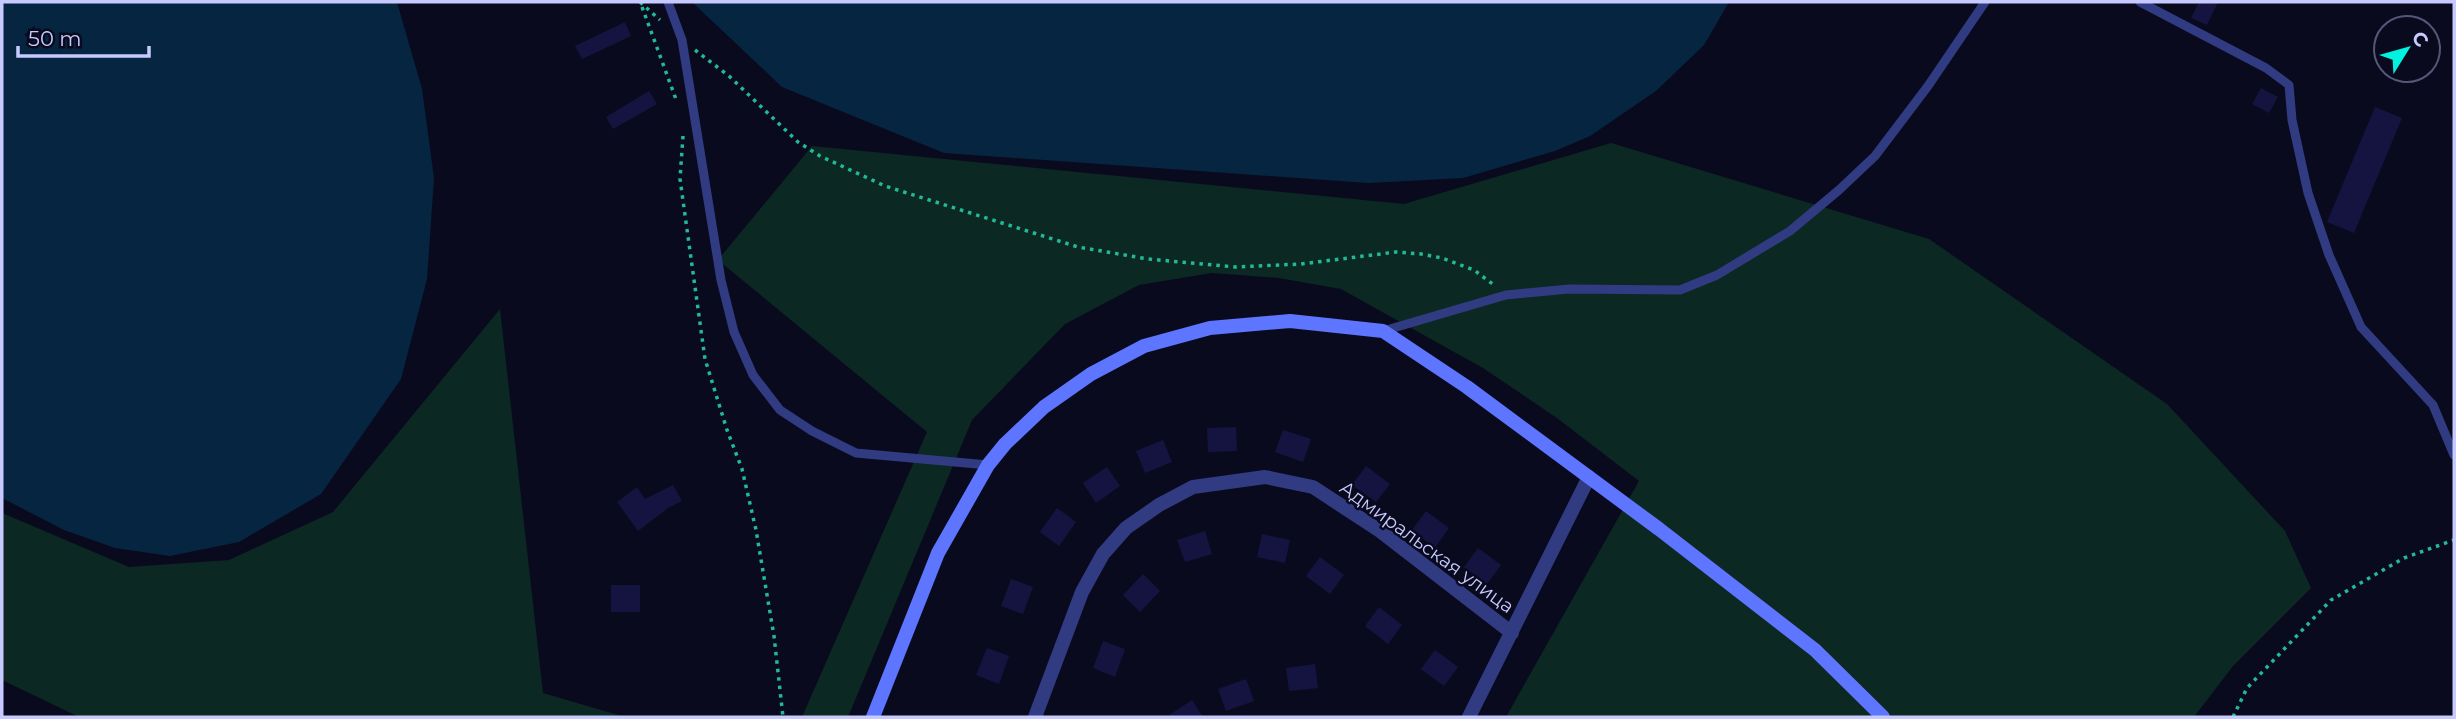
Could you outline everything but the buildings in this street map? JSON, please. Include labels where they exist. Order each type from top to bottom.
[{"type":"street","points":[[873,717],[938,553],[988,465],[1005,444],[1044,407],[1091,374],[1144,346],[1210,328],[1290,321],[1383,331],[1467,387],[1815,650],[1882,717]]},
{"type":"street","name":"Адмиральская улица","points":[[1035,717],[1082,592],[1102,554],[1126,528],[1159,505],[1193,487],[1265,477],[1313,487],[1380,531],[1512,633]]},
{"type":"street","name":"Адмиральская улица","points":[[1469,717],[1589,477]]},
{"type":"lane","points":[[668,2],[682,40],[721,280],[734,332],[753,375],[780,410],[812,431],[856,453],[988,465]]},
{"type":"lane","points":[[1383,331],[1506,295],[1569,289],[1680,290],[1717,275],[1790,231],[1875,156],[1928,86],[1985,2]]},
{"type":"lane","points":[[2140,2],[2266,68],[2289,85],[2292,120],[2308,193],[2329,255],[2361,327],[2433,405],[2454,455]]},
{"type":"path","points":[[640,3],[729,76],[798,142],[820,156],[885,186],[1078,247],[1148,259],[1235,267],[1301,264],[1396,252],[1421,254],[1442,258],[1474,270],[1506,295]]},
{"type":"path","points":[[640,3],[679,107]]},
{"type":"path","points":[[684,127],[680,179],[705,359],[742,469],[756,530],[772,624],[783,717]]},
{"type":"path","points":[[2233,717],[2247,688],[2330,600],[2404,558],[2454,540]]},
{"type":"green space","points":[[1611,143],[1929,239],[2167,404],[2285,531],[2311,588],[2233,666],[2194,717],[1506,717],[1639,481],[1557,418],[1483,368],[1341,289],[1279,278],[1212,273],[1139,285],[1065,324],[972,420],[848,717],[802,717],[927,432],[718,260],[812,146],[1404,204]]},
{"type":"green space","points":[[500,309],[543,693],[625,717],[79,717],[2,680],[2,513],[129,567],[229,560],[333,512]]},
{"type":"water","points":[[2,2],[397,2],[422,89],[434,178],[427,279],[401,379],[321,494],[239,542],[170,556],[115,548],[64,530],[2,498]]},
{"type":"water","points":[[692,2],[1729,2],[1704,45],[1656,91],[1590,136],[1555,151],[1463,178],[1368,183],[944,153],[782,87]]}]
